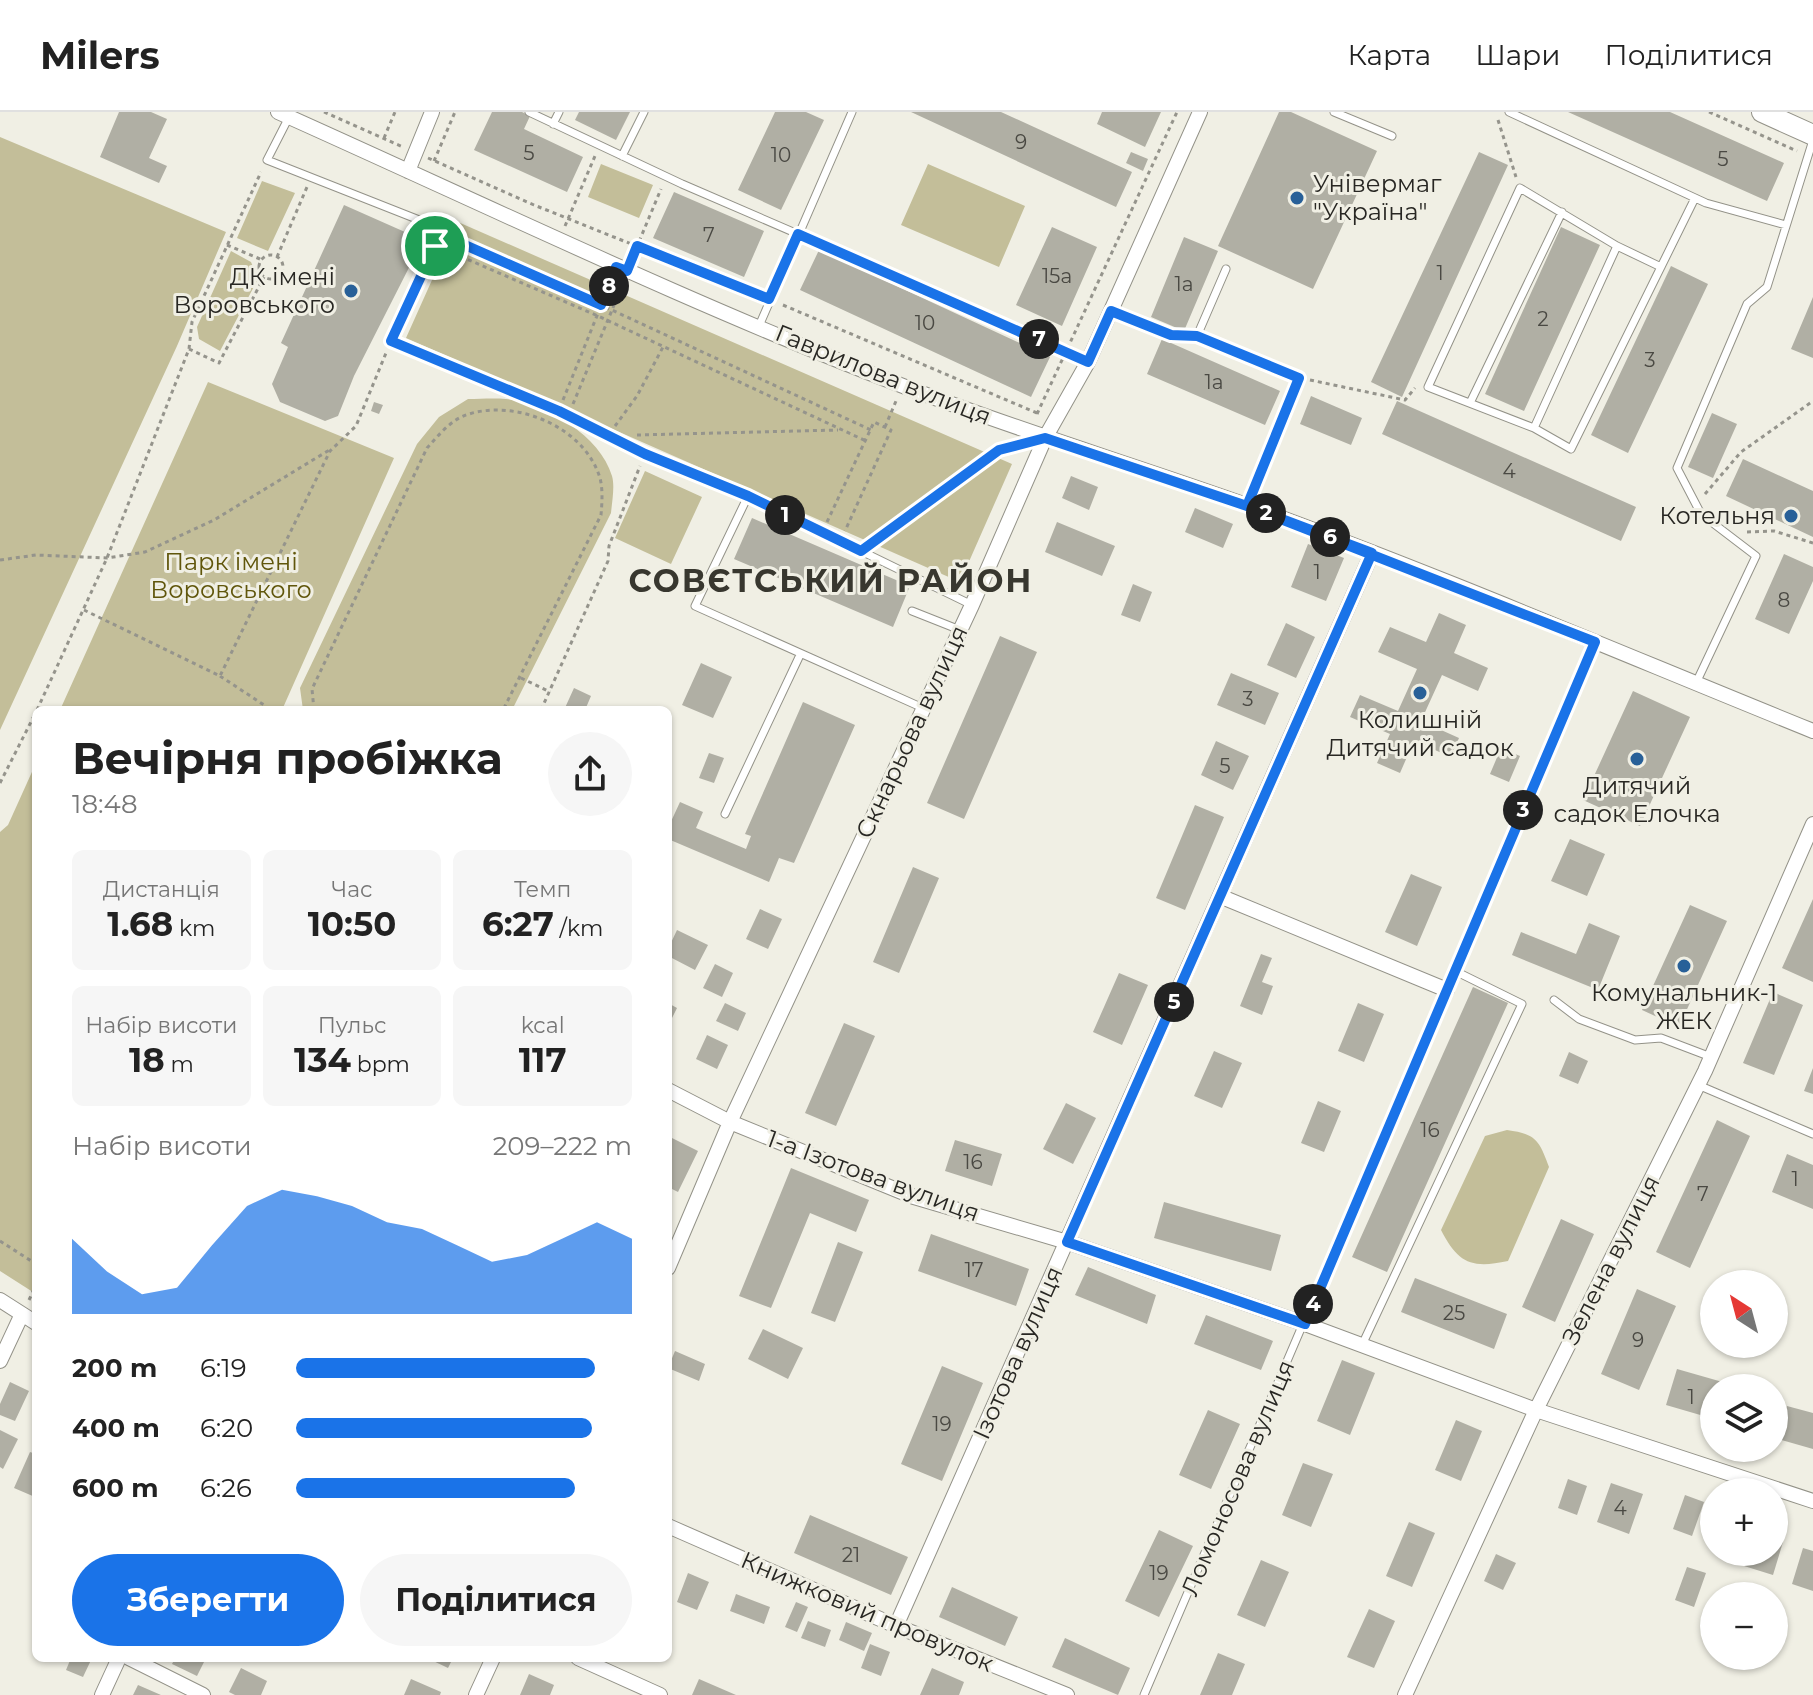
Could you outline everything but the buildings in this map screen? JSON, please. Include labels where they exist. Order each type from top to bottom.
[{"type":"street","points":[[408,171],[432,112]]},
{"type":"street","name":"Скнарьова вулиця","points":[[672,1258],[730,1122],[972,605],[1045,438],[1088,362],[1200,112]]},
{"type":"street","points":[[1766,113],[1813,138]]},
{"type":"street","name":"Гаврилова вулиця","points":[[284,114],[621,269],[903,386],[1372,553],[1813,731]]},
{"type":"street","name":"Ізотова вулиця","points":[[896,1626],[1372,553]]},
{"type":"street","name":"Зелена вулиця","points":[[1405,1695],[1536,1410],[1698,1085],[1813,824]]},
{"type":"street","points":[[1222,897],[1447,990]]},
{"type":"street","name":"1-а Ізотова вулиця","points":[[672,1092],[730,1122],[914,1197],[1067,1242],[1305,1324],[1536,1410],[1813,1501]]},
{"type":"street","points":[[0,1300],[32,1320]]},
{"type":"street","points":[[0,1361],[22,1314]]},
{"type":"street","name":"Книжковий провулок","points":[[672,1528],[896,1626],[1067,1695]]},
{"type":"street","points":[[102,1695],[117,1662]]},
{"type":"street","points":[[137,1662],[203,1695]]},
{"type":"street","points":[[476,1695],[491,1662]]},
{"type":"street","points":[[587,1662],[660,1695]]},
{"type":"lane","points":[[529,112],[666,176],[1041,339]]},
{"type":"lane","points":[[553,124],[559,112]]},
{"type":"lane","points":[[622,156],[644,112]]},
{"type":"lane","points":[[759,326],[852,112]]},
{"type":"lane","points":[[1334,112],[1392,136]]},
{"type":"lane","points":[[1509,112],[1695,198],[1786,225]]},
{"type":"lane","points":[[284,114],[267,160],[442,229],[391,341],[569,415],[645,454],[748,496],[972,605]]},
{"type":"lane","points":[[1696,683],[1756,556],[1701,514],[1677,468],[1747,304],[1767,287],[1813,138]]},
{"type":"lane","points":[[1661,267],[1617,246],[1520,188],[1428,387],[1534,428],[1571,449],[1661,267],[1695,198]]},
{"type":"lane","points":[[1470,403],[1562,212]]},
{"type":"lane","points":[[1534,428],[1617,246]]},
{"type":"lane","points":[[1226,269],[1197,336],[1299,378],[1247,506]]},
{"type":"lane","points":[[748,496],[695,606],[923,708]]},
{"type":"lane","points":[[912,611],[960,630]]},
{"type":"lane","name":"Ломоносова вулиця","points":[[1144,1695],[1595,642]]},
{"type":"lane","points":[[725,814],[800,655]]},
{"type":"lane","points":[[1362,1345],[1522,1004],[1455,971]]},
{"type":"lane","points":[[1554,1000],[1579,1019],[1607,1030],[1635,1040],[1661,1038],[1711,1057]]},
{"type":"lane","points":[[1698,1085],[1813,1134]]},
{"type":"path","points":[[384,138],[395,112]]},
{"type":"path","points":[[434,161],[455,112]]},
{"type":"path","points":[[1055,376],[1177,112]]},
{"type":"path","points":[[1495,112],[1520,188]]},
{"type":"path","points":[[1709,112],[1808,156]]},
{"type":"path","points":[[558,241],[600,145]]},
{"type":"path","points":[[39,706],[107,558],[189,349],[192,322],[267,160]]},
{"type":"path","points":[[559,411],[601,305],[637,246],[666,176]]},
{"type":"path","points":[[277,257],[311,179]]},
{"type":"path","points":[[534,205],[769,299],[1037,413]]},
{"type":"path","points":[[440,234],[871,430]]},
{"type":"path","points":[[227,245],[262,259]]},
{"type":"path","points":[[435,246],[598,316],[866,441]]},
{"type":"path","points":[[269,255],[277,257],[283,266],[281,274],[275,279],[264,277],[260,271],[262,259],[269,255]]},
{"type":"path","points":[[569,415],[609,321],[621,269]]},
{"type":"path","points":[[189,349],[219,363],[264,277]]},
{"type":"path","points":[[1111,311],[1171,335],[1197,336]]},
{"type":"path","points":[[1041,339],[1088,362]]},
{"type":"path","points":[[220,676],[330,451],[356,426],[391,341]]},
{"type":"path","points":[[608,436],[637,396],[664,347]]},
{"type":"path","points":[[1299,378],[1405,400],[1419,383]]},
{"type":"path","points":[[1696,505],[1741,452],[1813,401]]},
{"type":"path","points":[[885,427],[894,407]]},
{"type":"path","points":[[314,706],[312,689],[427,448],[450,424],[467,414],[491,409],[518,412],[542,420],[579,442],[600,479],[602,497],[601,515],[505,706]]},
{"type":"path","points":[[822,533],[874,422],[891,430],[840,541]]},
{"type":"path","points":[[608,436],[842,430]]},
{"type":"path","points":[[861,551],[999,450],[1045,438]]},
{"type":"path","points":[[0,560],[36,555],[107,558],[145,552],[214,520],[338,444]]},
{"type":"path","points":[[543,706],[608,561],[609,546],[645,454]]},
{"type":"path","points":[[1726,533],[1774,531],[1813,543]]},
{"type":"path","points":[[84,610],[220,676],[264,706]]},
{"type":"path","points":[[520,677],[550,692]]},
{"type":"path","points":[[0,783],[32,721]]},
{"type":"path","points":[[0,1241],[32,1261]]},
{"type":"green space","points":[[0,137],[226,232],[177,346],[0,730]]},
{"type":"green space","points":[[601,164],[653,185],[639,218],[588,197]]},
{"type":"green space","points":[[928,164],[1025,206],[999,267],[901,225]]},
{"type":"green space","points":[[262,181],[295,193],[268,251],[237,238]]},
{"type":"green space","points":[[458,222],[1012,464],[960,582],[406,338]]},
{"type":"green space","points":[[231,251],[251,262],[258,279],[220,351],[199,339],[197,327]]},
{"type":"green space","name":"Парк імені Воровського","points":[[208,382],[394,458],[284,706],[62,706]]},
{"type":"green space","points":[[468,399],[506,399],[538,407],[554,415],[584,435],[606,461],[613,480],[611,513],[514,706],[302,706],[300,688],[417,444],[439,417]]},
{"type":"green space","points":[[645,471],[702,497],[671,564],[615,538]]},
{"type":"green space","points":[[32,772],[32,1291],[0,1271],[0,832],[8,825]]},
{"type":"green space","points":[[1507,1130],[1535,1140],[1549,1167],[1508,1261],[1484,1264],[1467,1261],[1453,1250],[1441,1230],[1485,1136]]},
{"type":"place","name":"Універмаг \"Україна\"","points":[[1297,198]]},
{"type":"place","name":"ДК імені Воровського","points":[[351,291]]},
{"type":"place","name":"Котельня","points":[[1791,516]]},
{"type":"place","name":"Колишній Дитячий садок","points":[[1420,693]]},
{"type":"place","name":"Дитячий садок Елочка","points":[[1637,759]]},
{"type":"place","name":"Комунальник-1 ЖЕК","points":[[1684,966]]},
{"type":"district","name":"СОВЄТСЬКИЙ РАЙОН","points":[[831,581]]},
{"type":"route","points":[[435,246],[391,341],[559,411],[645,454],[748,496],[861,551],[999,450],[1045,438],[1247,506],[1372,553],[1595,642],[1305,1324],[1067,1242],[1372,553],[1310,529],[1247,506],[1299,378],[1197,336],[1171,335],[1111,311],[1088,362],[798,234],[769,299],[637,246],[627,271],[616,267],[601,305],[440,234],[435,246]]}]
